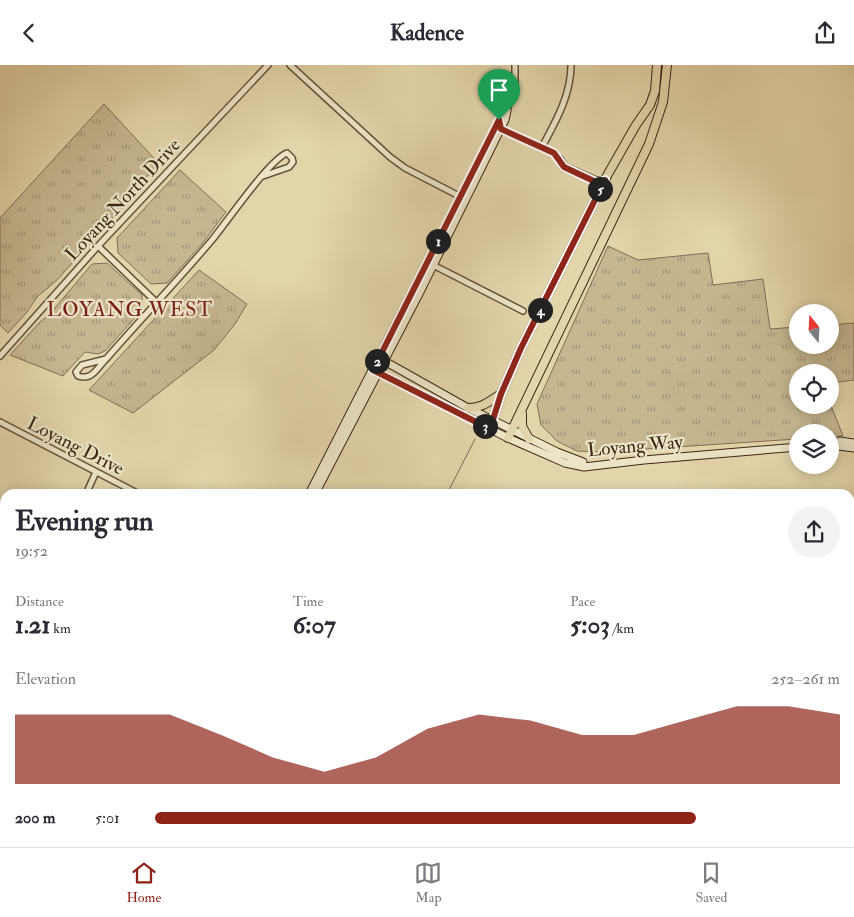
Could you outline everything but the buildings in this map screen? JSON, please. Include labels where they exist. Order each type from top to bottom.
[{"type":"main road","points":[[490,429],[501,394],[521,348],[605,180],[636,125],[650,105],[655,91],[657,65]]},
{"type":"main road","points":[[508,438],[649,144],[663,102],[667,65]]},
{"type":"main road","points":[[559,159],[564,167],[598,183],[605,180]]},
{"type":"main road","points":[[468,408],[484,406],[501,394]]},
{"type":"main road","points":[[522,409],[522,426],[529,439]]},
{"type":"street","name":"Loyang North Drive","points":[[0,356],[98,246],[268,65]]},
{"type":"street","points":[[290,65],[390,157],[405,168],[463,198]]},
{"type":"street","points":[[318,489],[381,359],[508,110],[516,85],[514,65]]},
{"type":"street","points":[[542,147],[564,103],[571,65]]},
{"type":"street","points":[[497,130],[499,120],[508,110]]},
{"type":"street","points":[[497,130],[542,147],[554,153],[559,159]]},
{"type":"street","points":[[106,359],[82,365],[76,372],[78,376],[90,377],[212,240],[263,176],[281,155],[286,153],[292,158],[293,162],[289,167],[263,176]]},
{"type":"street","points":[[98,246],[156,302]]},
{"type":"street","points":[[429,265],[523,311]]},
{"type":"street","name":"Loyang Way","points":[[381,359],[468,408],[529,439],[565,456],[584,462],[644,455],[789,444]]},
{"type":"street","points":[[312,489],[375,371]]},
{"type":"street","name":"Loyang Way","points":[[375,371],[508,438],[565,463],[584,467],[789,448]]},
{"type":"street","name":"Loyang Drive","points":[[0,422],[129,489]]},
{"type":"street","points":[[839,442],[854,443]]},
{"type":"street","points":[[839,446],[854,449]]},
{"type":"street","points":[[88,489],[96,472]]},
{"type":"green space","points":[[104,104],[161,166],[147,176],[129,200],[56,281],[37,297],[27,312],[8,333],[0,325],[0,218]]},
{"type":"green space","points":[[180,170],[226,212],[202,244],[167,283],[151,284],[118,253],[117,238]]},
{"type":"green space","points":[[608,246],[638,260],[708,253],[713,285],[763,279],[770,329],[789,328],[789,354],[839,354],[839,324],[854,323],[854,380],[839,382],[839,364],[789,364],[789,414],[834,414],[838,424],[789,424],[789,440],[600,452],[577,451],[557,441],[541,425],[537,404]]},
{"type":"green space","points":[[107,263],[142,295],[142,310],[105,351],[98,354],[85,352],[63,376],[10,355],[40,322],[49,315],[92,264]]},
{"type":"green space","points":[[199,270],[247,304],[235,324],[214,350],[133,413],[89,390]]},
{"type":"green space","points":[[839,426],[843,436],[839,436]]},
{"type":"waterway","points":[[450,489],[475,439]]},
{"type":"district","name":"LOYANG WEST","points":[[130,309]]},
{"type":"route","points":[[499,120],[501,129],[554,153],[564,167],[598,183],[605,180],[521,348],[501,394],[490,429],[373,370],[499,120]]}]
